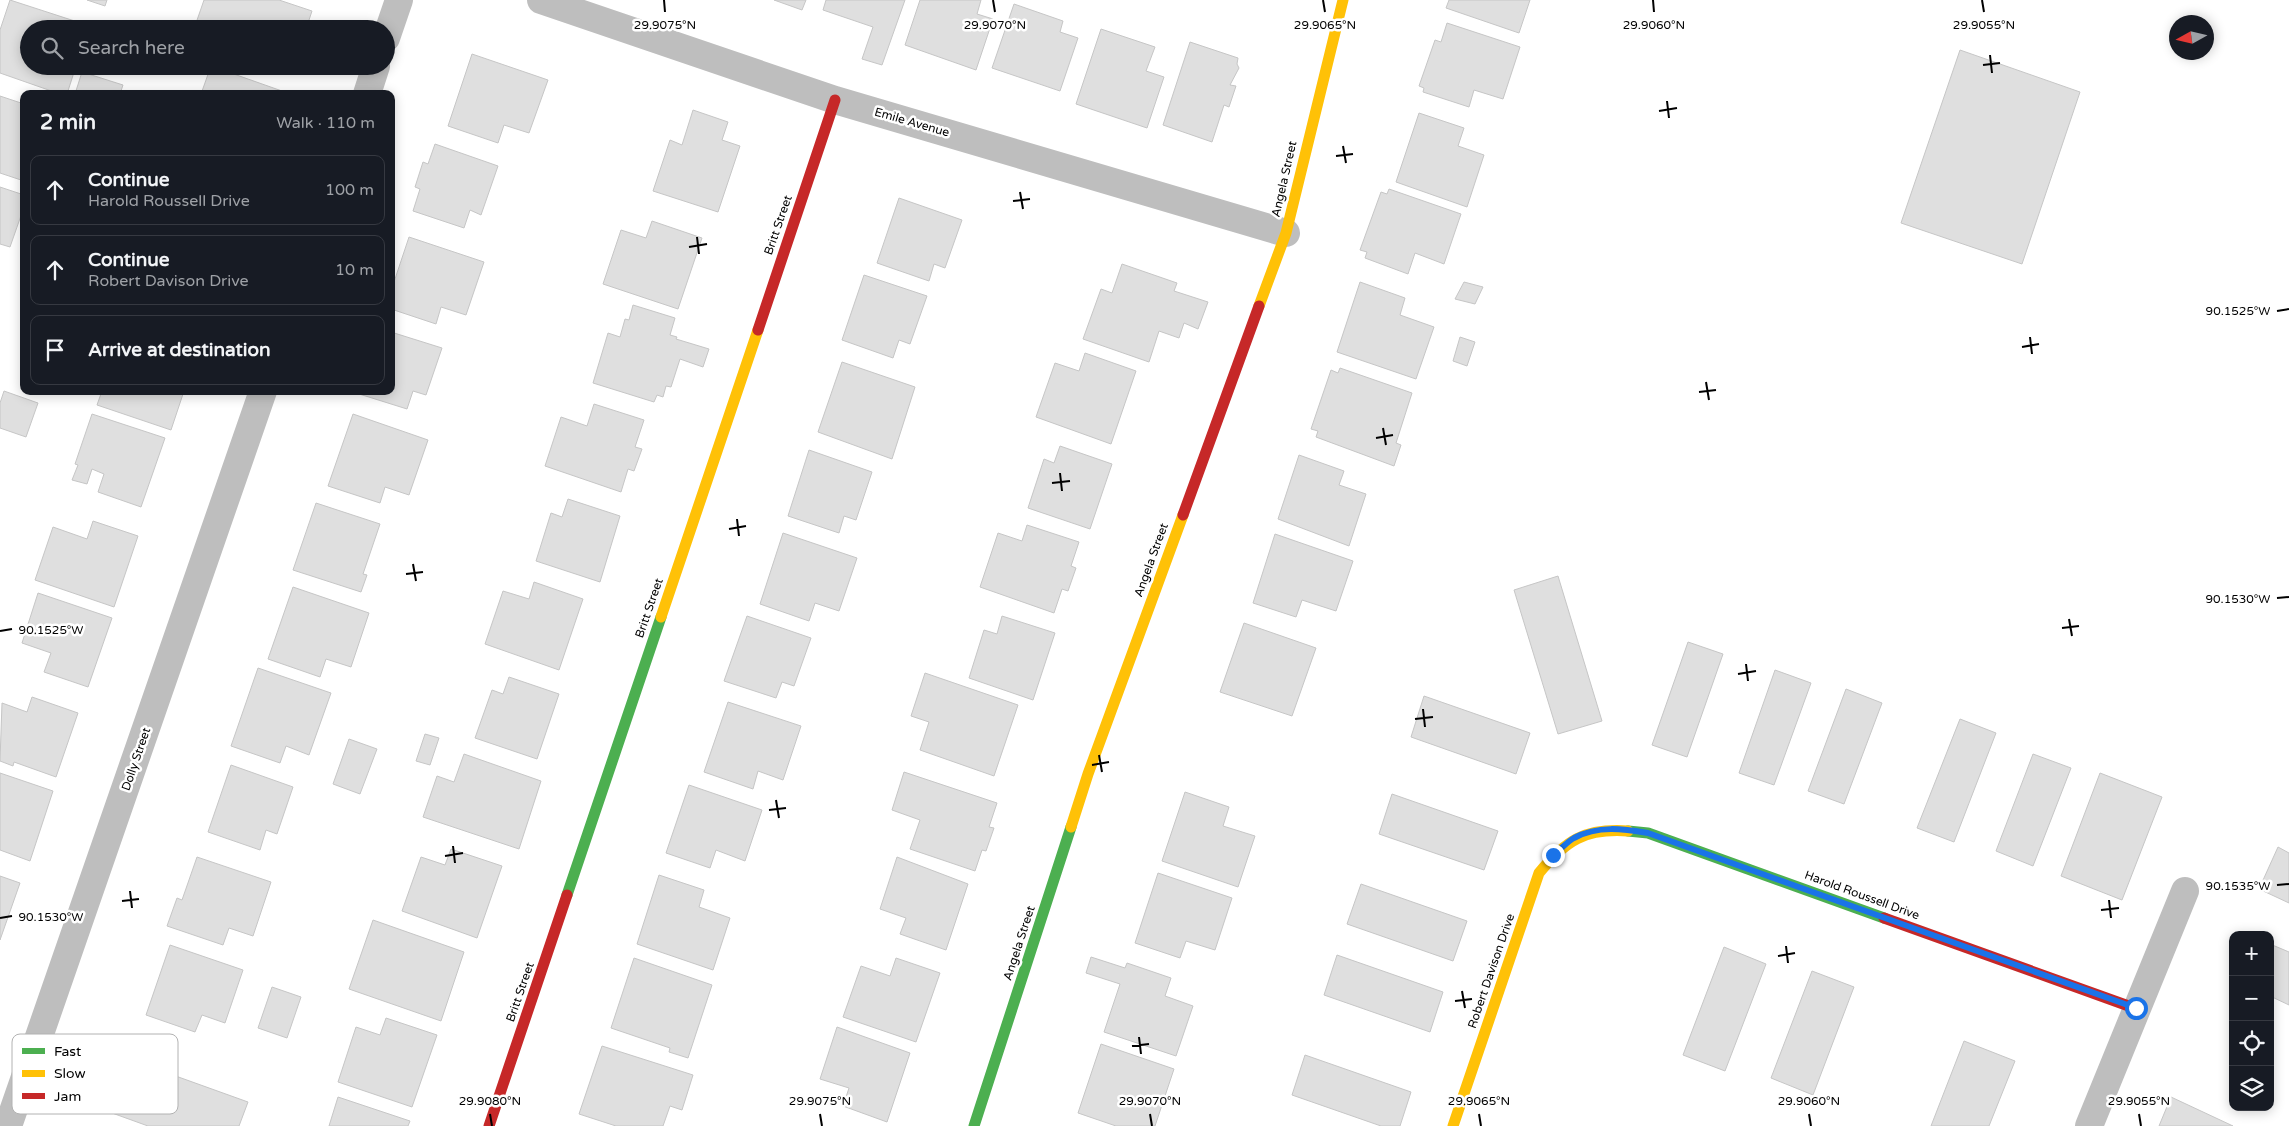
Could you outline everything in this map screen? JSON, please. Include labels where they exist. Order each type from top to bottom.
[{"type":"street","points":[[392,20],[399,0]]},
{"type":"street","name":"Emile Avenue","points":[[541,0],[834,100],[1286,233]]},
{"type":"street","name":"Angela Street","points":[[974,1126],[1088,774],[1286,233],[1343,0]]},
{"type":"street","points":[[368,90],[373,75]]},
{"type":"street","name":"Britt Street","points":[[490,1126],[834,100]]},
{"type":"street","name":"Dolly Street","points":[[40,1034],[262,395]]},
{"type":"street","name":"Harold Roussell Drive","points":[[1574,838],[1600,829],[1619,829],[1648,833],[2136,1008]]},
{"type":"street","name":"Robert Davison Drive","points":[[1453,1126],[1539,873],[1553,855],[1574,838]]},
{"type":"street","points":[[2089,1126],[2185,891]]},
{"type":"street","name":"Dolly Street","points":[[8,1126],[12,1114]]},
{"type":"building","points":[[10,0],[72,20],[20,20],[20,75],[73,75],[68,90],[49,90],[0,73],[0,30]]},
{"type":"building","points":[[87,0],[107,0],[105,6]]},
{"type":"building","points":[[204,0],[279,0],[312,11],[309,20],[197,20]]},
{"type":"building","points":[[774,0],[806,0],[802,10]]},
{"type":"building","points":[[826,0],[905,0],[882,65],[862,59],[873,27],[823,10]]},
{"type":"building","points":[[920,0],[981,0],[977,14],[993,19],[976,70],[905,45]]},
{"type":"building","points":[[1449,0],[1530,0],[1519,33],[1446,8]]},
{"type":"building","points":[[1014,4],[1063,21],[1060,32],[1078,38],[1060,91],[992,68]]},
{"type":"building","points":[[1447,23],[1520,47],[1503,99],[1474,90],[1469,107],[1423,92],[1424,88],[1419,86],[1435,40],[1441,42]]},
{"type":"building","points":[[1101,29],[1155,47],[1146,71],[1164,77],[1147,128],[1076,104]]},
{"type":"building","points":[[1190,42],[1238,58],[1237,64],[1239,68],[1230,85],[1236,86],[1229,107],[1224,105],[1212,142],[1163,125]]},
{"type":"building","points":[[1960,50],[2080,92],[2022,264],[1901,223]]},
{"type":"building","points":[[472,54],[548,80],[529,133],[504,125],[498,143],[448,126]]},
{"type":"building","points":[[81,75],[91,75],[123,85],[121,90],[76,90]]},
{"type":"building","points":[[208,75],[237,75],[279,90],[202,90]]},
{"type":"building","points":[[0,96],[20,103],[20,180],[0,173]]},
{"type":"building","points":[[693,110],[728,122],[722,140],[740,146],[718,212],[653,191],[670,140],[682,145]]},
{"type":"building","points":[[1419,113],[1464,128],[1458,146],[1484,155],[1467,207],[1396,182]]},
{"type":"building","points":[[435,144],[498,166],[481,215],[470,210],[464,228],[413,211],[420,189],[415,187],[423,162],[428,164]]},
{"type":"building","points":[[0,187],[20,194],[20,218],[10,247],[0,244]]},
{"type":"building","points":[[1389,189],[1461,214],[1444,264],[1415,253],[1408,274],[1365,258],[1367,252],[1360,250],[1381,192],[1387,194]]},
{"type":"building","points":[[899,198],[962,220],[945,268],[934,264],[929,281],[877,263]]},
{"type":"building","points":[[652,221],[702,238],[678,309],[603,284],[621,230],[646,238]]},
{"type":"building","points":[[409,237],[484,262],[466,315],[441,307],[436,324],[395,310],[395,279]]},
{"type":"building","points":[[1122,264],[1177,283],[1174,291],[1208,302],[1198,329],[1184,323],[1179,338],[1159,331],[1149,362],[1083,339],[1101,289],[1112,293]]},
{"type":"building","points":[[864,275],[927,296],[910,344],[899,340],[893,358],[842,340]]},
{"type":"building","points":[[1360,282],[1405,298],[1400,315],[1434,327],[1416,379],[1337,352]]},
{"type":"building","points":[[1464,282],[1483,287],[1475,304],[1455,299]]},
{"type":"building","points":[[633,305],[675,318],[670,335],[677,337],[676,339],[709,349],[703,367],[680,359],[671,387],[666,386],[663,397],[657,395],[654,402],[593,383],[608,333],[620,337],[625,319],[629,320]]},
{"type":"building","points":[[395,333],[442,348],[426,395],[413,391],[407,409],[362,395],[395,395]]},
{"type":"building","points":[[1460,337],[1475,342],[1467,366],[1453,361]]},
{"type":"building","points":[[1085,353],[1136,371],[1111,444],[1036,417],[1055,363],[1079,371]]},
{"type":"building","points":[[842,362],[915,387],[892,459],[818,432]]},
{"type":"building","points":[[1340,368],[1412,393],[1396,443],[1401,445],[1394,466],[1316,437],[1318,431],[1311,429],[1331,370],[1338,373]]},
{"type":"building","points":[[4,391],[38,403],[26,437],[0,428],[0,403]]},
{"type":"building","points":[[101,395],[183,395],[171,430],[97,405]]},
{"type":"building","points":[[594,404],[644,420],[635,447],[642,449],[634,471],[628,469],[621,492],[545,466],[561,417],[587,426]]},
{"type":"building","points":[[92,414],[165,438],[141,507],[98,492],[104,474],[92,469],[87,484],[72,480],[78,465],[75,464]]},
{"type":"building","points":[[353,414],[428,440],[409,495],[385,487],[380,503],[328,486]]},
{"type":"building","points":[[1060,446],[1112,464],[1090,529],[1028,508],[1044,459],[1054,463]]},
{"type":"building","points":[[809,450],[872,472],[856,520],[844,516],[839,533],[788,516]]},
{"type":"building","points":[[1299,455],[1344,471],[1339,485],[1366,494],[1349,546],[1278,519]]},
{"type":"building","points":[[568,499],[620,516],[600,582],[536,561],[551,513],[562,517]]},
{"type":"building","points":[[316,503],[380,524],[363,574],[367,575],[361,592],[293,570]]},
{"type":"building","points":[[93,521],[138,536],[114,607],[35,580],[53,527],[87,539]]},
{"type":"building","points":[[1027,525],[1079,542],[1071,566],[1076,568],[1068,591],[1062,589],[1054,613],[980,587],[998,533],[1022,541]]},
{"type":"building","points":[[783,533],[857,558],[839,611],[815,603],[809,621],[760,604]]},
{"type":"building","points":[[1275,534],[1353,561],[1336,611],[1302,600],[1296,617],[1253,603]]},
{"type":"building","points":[[1558,576],[1602,721],[1558,734],[1514,590]]},
{"type":"building","points":[[534,582],[583,599],[559,670],[485,644],[503,591],[529,599]]},
{"type":"building","points":[[293,587],[369,613],[351,667],[326,659],[320,677],[268,659]]},
{"type":"building","points":[[38,593],[112,618],[88,687],[44,672],[51,653],[22,643]]},
{"type":"building","points":[[747,616],[811,638],[794,686],[782,682],[776,698],[724,681]]},
{"type":"building","points":[[1002,616],[1055,633],[1033,700],[969,678],[984,630],[997,634]]},
{"type":"building","points":[[1244,623],[1316,648],[1292,716],[1220,692]]},
{"type":"building","points":[[1688,642],[1723,654],[1687,757],[1652,745]]},
{"type":"building","points":[[258,668],[331,693],[309,755],[286,746],[280,763],[231,746]]},
{"type":"building","points":[[1775,670],[1811,683],[1774,785],[1739,773]]},
{"type":"building","points":[[925,673],[1018,705],[994,776],[920,750],[929,722],[911,716]]},
{"type":"building","points":[[509,677],[559,694],[537,759],[475,738],[492,690],[503,694]]},
{"type":"building","points":[[1846,689],[1882,703],[1844,804],[1808,791]]},
{"type":"building","points":[[1424,696],[1530,733],[1516,774],[1411,737]]},
{"type":"building","points":[[32,697],[78,713],[56,777],[14,762],[13,766],[0,761],[2,703],[27,712]]},
{"type":"building","points":[[728,702],[801,726],[783,780],[758,771],[753,789],[704,772]]},
{"type":"building","points":[[1960,719],[1996,733],[1954,842],[1917,828]]},
{"type":"building","points":[[425,734],[439,738],[430,765],[416,761]]},
{"type":"building","points":[[349,739],[377,749],[360,794],[333,784]]},
{"type":"building","points":[[464,754],[541,781],[519,849],[423,817],[437,776],[454,782]]},
{"type":"building","points":[[2033,754],[2071,768],[2033,866],[1996,851]]},
{"type":"building","points":[[231,765],[293,787],[277,834],[266,830],[260,850],[208,832]]},
{"type":"building","points":[[904,772],[997,803],[989,827],[994,828],[986,851],[982,850],[975,871],[910,849],[920,820],[892,810]]},
{"type":"building","points":[[0,773],[53,791],[30,861],[0,850]]},
{"type":"building","points":[[2100,773],[2162,797],[2122,900],[2061,876]]},
{"type":"building","points":[[689,785],[762,810],[745,861],[716,850],[710,868],[666,853]]},
{"type":"building","points":[[1185,792],[1229,807],[1223,826],[1255,836],[1238,887],[1162,861]]},
{"type":"building","points":[[1392,794],[1498,831],[1484,870],[1379,834]]},
{"type":"building","points":[[2278,847],[2289,853],[2289,903],[2259,889]]},
{"type":"building","points":[[451,849],[502,866],[477,938],[402,911],[421,857],[445,865]]},
{"type":"building","points":[[197,857],[271,882],[253,936],[229,928],[223,945],[167,926],[177,898],[182,900]]},
{"type":"building","points":[[897,857],[968,884],[946,950],[900,934],[906,918],[880,909]]},
{"type":"building","points":[[1158,873],[1232,898],[1215,950],[1186,941],[1180,958],[1135,943]]},
{"type":"building","points":[[659,875],[704,890],[699,907],[730,918],[713,970],[637,944]]},
{"type":"building","points":[[0,876],[20,883],[0,940]]},
{"type":"building","points":[[1361,884],[1467,921],[1453,961],[1347,924]]},
{"type":"building","points":[[373,920],[464,952],[441,1021],[349,989]]},
{"type":"building","points":[[170,945],[243,970],[225,1023],[202,1015],[195,1032],[146,1015]]},
{"type":"building","points":[[2274,946],[2289,952],[2289,1005],[2274,998]]},
{"type":"building","points":[[1724,947],[1766,964],[1725,1071],[1683,1055]]},
{"type":"building","points":[[1337,955],[1443,992],[1430,1032],[1324,995]]},
{"type":"building","points":[[1091,957],[1125,968],[1127,963],[1171,978],[1165,996],[1193,1006],[1176,1056],[1104,1032],[1120,984],[1086,973]]},
{"type":"building","points":[[634,958],[712,985],[688,1058],[669,1052],[670,1048],[611,1028]]},
{"type":"building","points":[[896,958],[940,973],[916,1042],[843,1017],[861,966],[890,976]]},
{"type":"building","points":[[1812,971],[1854,987],[1813,1095],[1771,1078]]},
{"type":"building","points":[[272,987],[301,997],[287,1038],[258,1028]]},
{"type":"building","points":[[386,1018],[437,1035],[412,1107],[338,1082],[356,1027],[380,1035]]},
{"type":"building","points":[[837,1027],[910,1053],[887,1122],[843,1106],[849,1088],[820,1079]]},
{"type":"building","points":[[1964,1041],[2015,1061],[1989,1126],[1931,1126]]},
{"type":"building","points":[[1101,1044],[1174,1069],[1155,1126],[1116,1126],[1078,1113]]},
{"type":"building","points":[[602,1046],[693,1075],[682,1110],[670,1106],[663,1126],[616,1126],[579,1114]]},
{"type":"building","points":[[1305,1055],[1411,1092],[1400,1126],[1381,1126],[1292,1095]]},
{"type":"building","points":[[178,1077],[248,1102],[239,1126],[148,1126],[115,1114],[178,1114]]},
{"type":"building","points":[[338,1097],[410,1121],[408,1126],[329,1126]]},
{"type":"building","points":[[2171,1097],[2233,1126],[2159,1126]]},
{"type":"traffic: fast","points":[[567,895],[661,617]]},
{"type":"traffic: fast","points":[[974,1126],[1071,827]]},
{"type":"traffic: fast","points":[[1628,831],[1648,833],[1884,918]]},
{"type":"traffic: slow","points":[[1259,306],[1286,233],[1343,0]]},
{"type":"traffic: slow","points":[[661,617],[758,330]]},
{"type":"traffic: slow","points":[[1071,827],[1088,774],[1183,515]]},
{"type":"traffic: slow","points":[[1453,1126],[1539,873],[1558,852],[1577,839],[1588,834],[1600,832],[1628,831]]},
{"type":"traffic: jam","points":[[758,330],[835,100]]},
{"type":"traffic: jam","points":[[1183,515],[1259,306]]},
{"type":"traffic: jam","points":[[489,1126],[567,895]]},
{"type":"traffic: jam","points":[[1884,918],[2137,1009]]},
{"type":"route","points":[[1553,855],[1574,838],[1600,829],[1619,829],[1648,833],[2136,1008]]}]
